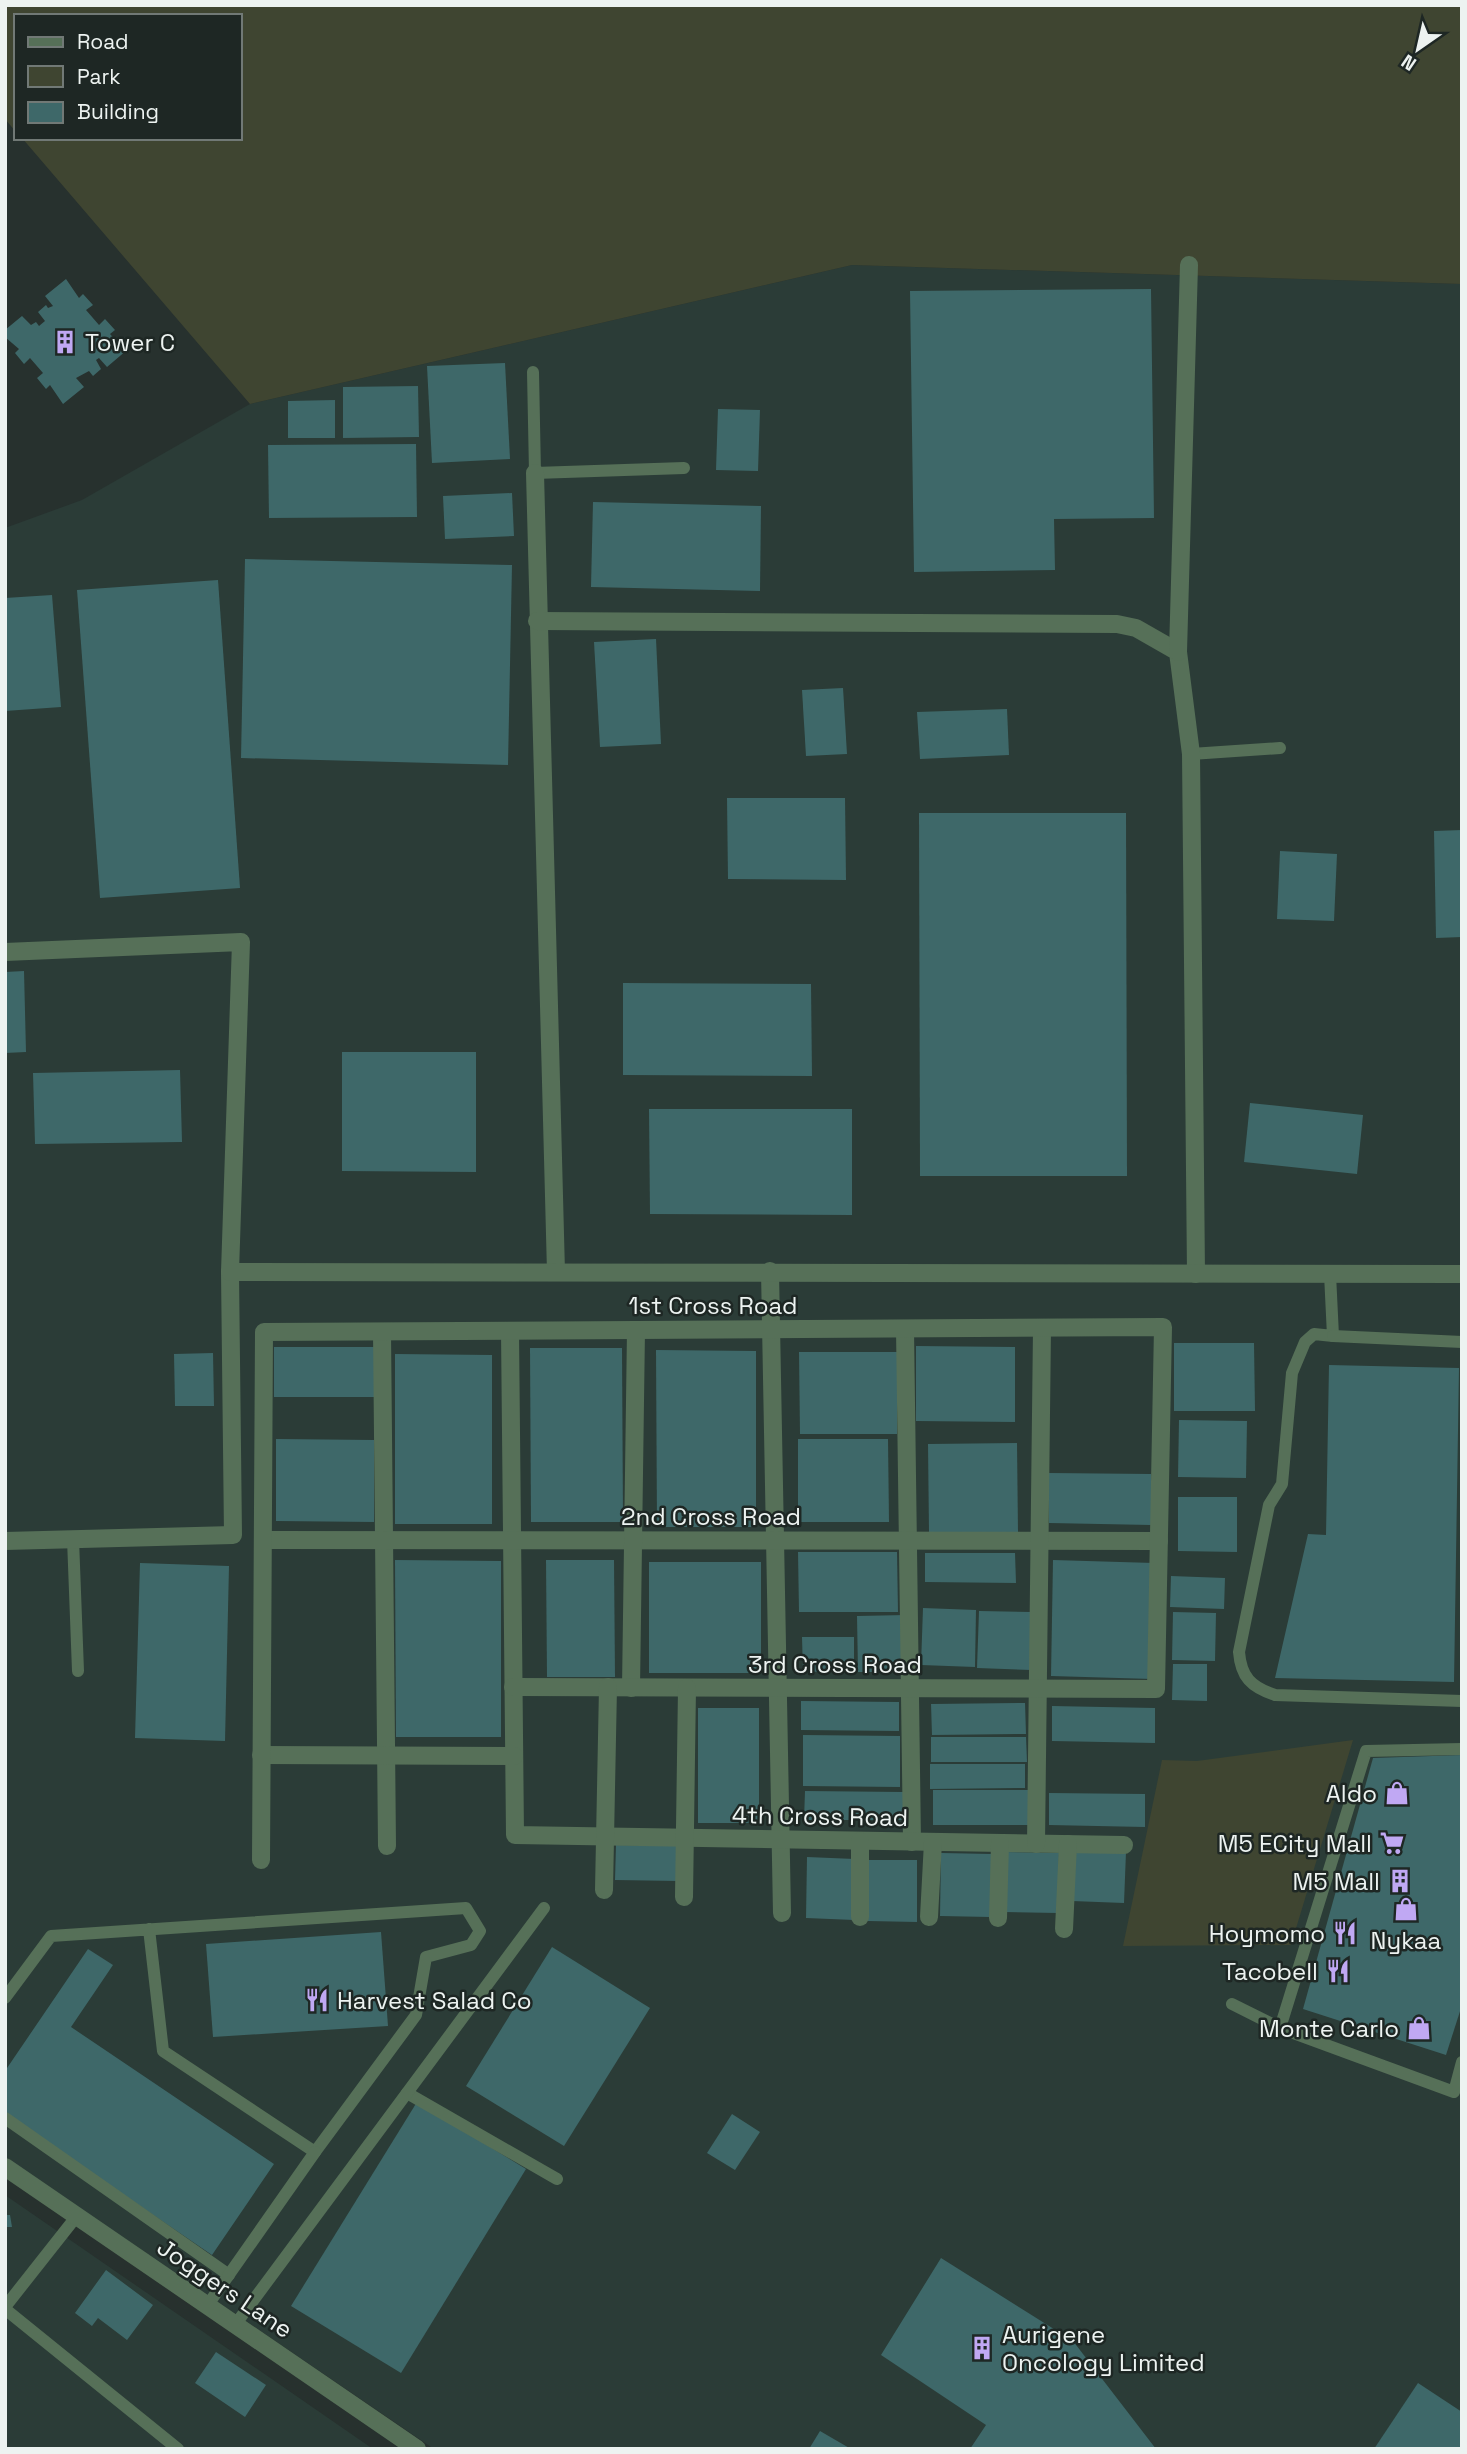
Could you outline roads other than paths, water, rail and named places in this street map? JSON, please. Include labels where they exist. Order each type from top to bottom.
[{"type":"street","points":[[1189,265],[1178,652],[1191,754],[1196,1274]]},
{"type":"street","points":[[534,473],[556,1272]]},
{"type":"street","points":[[537,621],[1117,624],[1136,628],[1178,652]]},
{"type":"street","points":[[5,952],[241,942],[230,1272],[233,1535],[5,1541]]},
{"type":"street","points":[[770,1271],[782,1913]]},
{"type":"street","points":[[230,1272],[1462,1274]]},
{"type":"street","name":"1st Cross Road","points":[[263,1540],[264,1332],[1163,1327],[1159,1541]]},
{"type":"street","points":[[1036,1844],[1042,1328]]},
{"type":"street","points":[[905,1329],[912,1842]]},
{"type":"street","points":[[631,1688],[636,1330]]},
{"type":"street","points":[[261,1755],[514,1756],[510,1331]]},
{"type":"street","points":[[382,1332],[387,1846]]},
{"type":"street","points":[[261,1860],[263,1540]]},
{"type":"street","name":"2nd Cross Road","points":[[263,1540],[1159,1541]]},
{"type":"street","name":"3rd Cross Road","points":[[513,1687],[1156,1689],[1159,1541]]},
{"type":"street","points":[[604,1890],[608,1688]]},
{"type":"street","points":[[684,1897],[687,1688]]},
{"type":"street","name":"4th Cross Road","points":[[514,1756],[515,1835],[1124,1845]]},
{"type":"street","points":[[860,1841],[860,1917]]},
{"type":"street","points":[[929,1917],[933,1842]]},
{"type":"street","points":[[998,1918],[1000,1843]]},
{"type":"street","points":[[1065,1929],[1068,1844]]},
{"type":"street","name":"Joggers Lane","points":[[5,2167],[417,2449]]},
{"type":"lane","points":[[533,372],[534,473],[684,468]]},
{"type":"lane","points":[[1191,754],[1280,748]]},
{"type":"lane","points":[[1331,1274],[1333,1336]]},
{"type":"lane","points":[[1462,1342],[1314,1334],[1306,1342],[1292,1373],[1282,1484],[1269,1506],[1239,1651],[1241,1668],[1246,1679],[1259,1690],[1275,1696],[1462,1701]]},
{"type":"lane","points":[[73,1539],[78,1671]]},
{"type":"lane","points":[[1280,2028],[1366,1751],[1462,1749]]},
{"type":"lane","points":[[235,2325],[544,1908]]},
{"type":"lane","points":[[5,1998],[51,1936],[466,1909],[480,1931],[471,1945],[426,1957],[416,2015],[315,2152],[207,2306]]},
{"type":"lane","points":[[149,1929],[163,2051],[315,2152]]},
{"type":"lane","points":[[1232,2004],[1280,2028],[1454,2092],[1462,2062]]},
{"type":"lane","points":[[407,2093],[556,2179]]},
{"type":"lane","points":[[5,2118],[229,2275]]},
{"type":"lane","points":[[76,2217],[5,2308],[178,2449]]},
{"type":"place","name":"Tower C","points":[[65,342]]},
{"type":"place","name":"Aldo","points":[[1397,1793]]},
{"type":"place","name":"M5 ECity Mall","points":[[1392,1843]]},
{"type":"place","name":"M5 Mall","points":[[1400,1881]]},
{"type":"place","name":"Nykaa","points":[[1406,1909]]},
{"type":"place","name":"Hoymomo","points":[[1345,1933]]},
{"type":"place","name":"Tacobell","points":[[1338,1971]]},
{"type":"place","name":"Harvest Salad Co","points":[[317,2000]]},
{"type":"place","name":"Monte Carlo","points":[[1419,2028]]},
{"type":"place","name":"Aurigene Oncology Limited","points":[[982,2348]]}]
